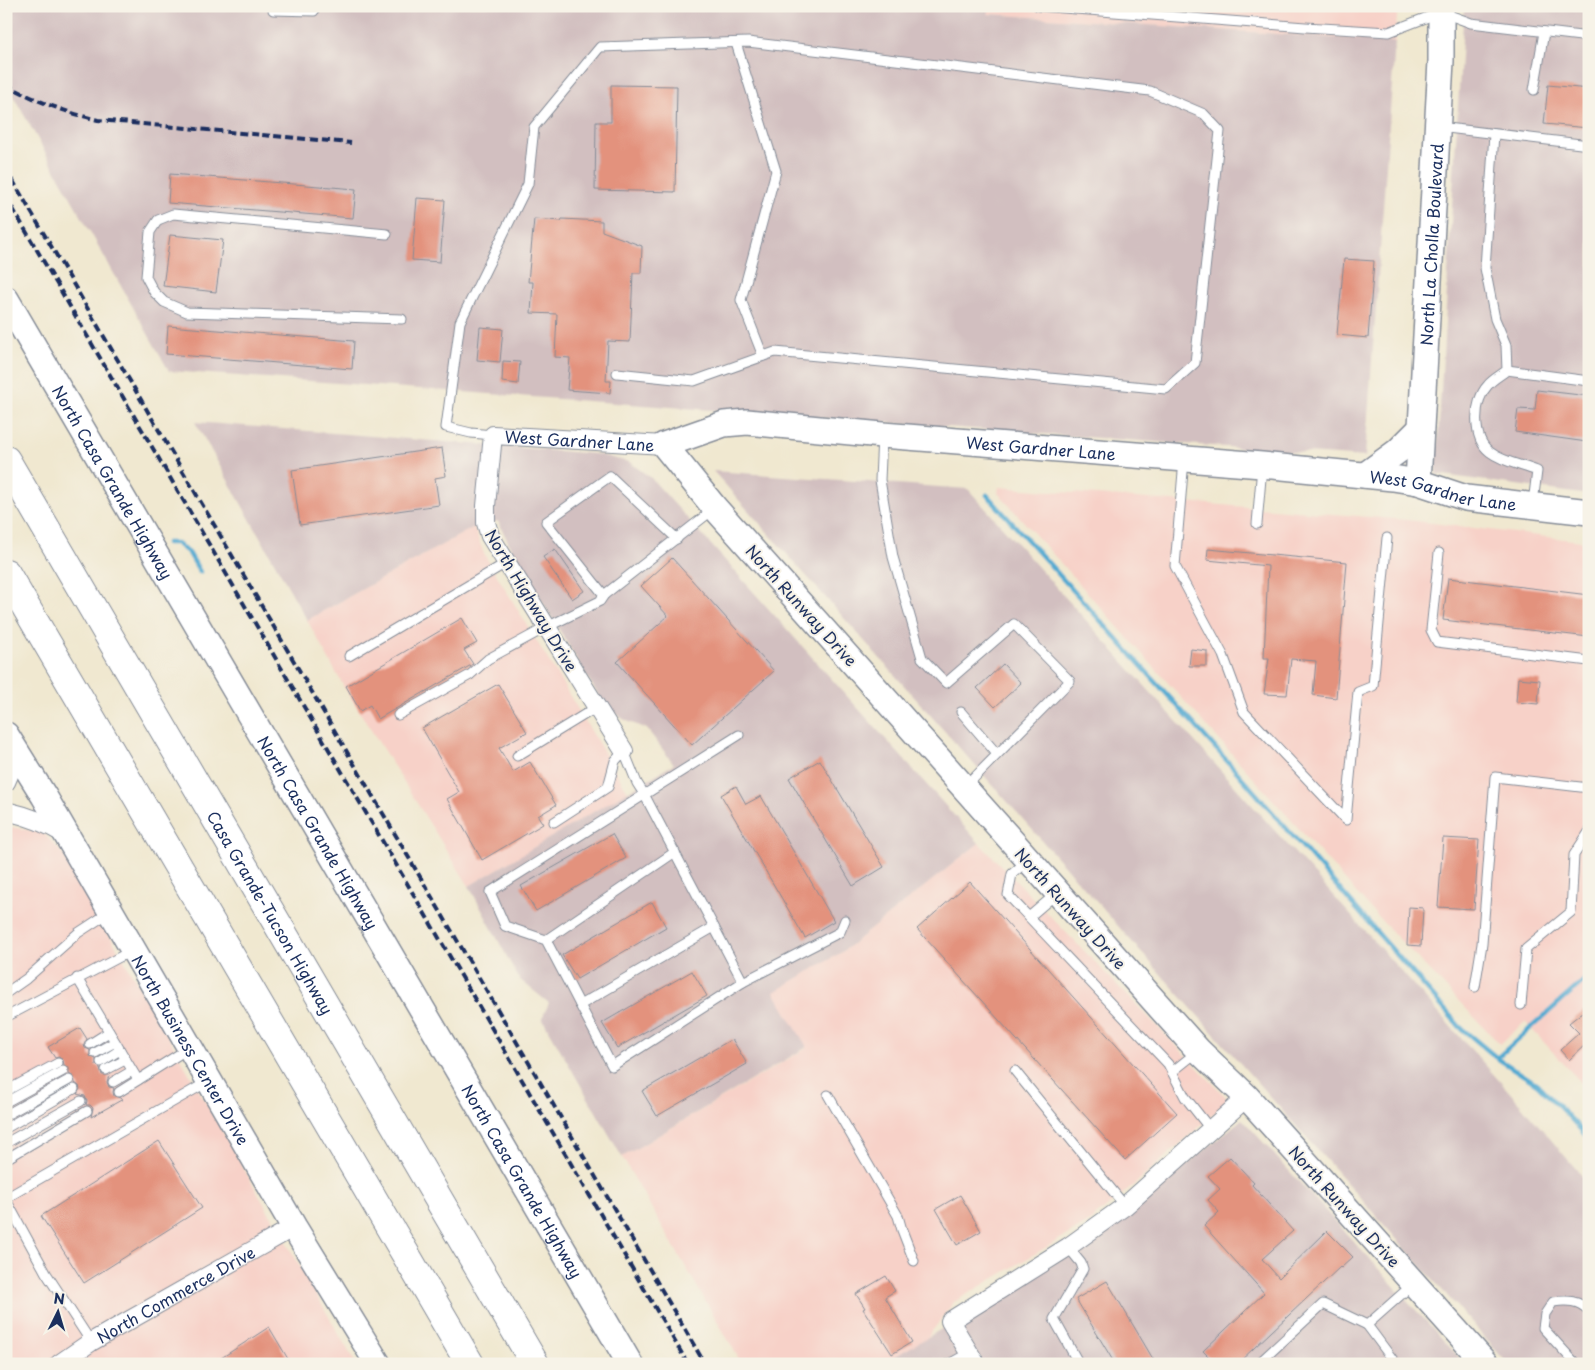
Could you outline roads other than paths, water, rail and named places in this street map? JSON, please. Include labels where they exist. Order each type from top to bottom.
[{"type":"highway","name":"Casa Grande-Tucson Highway","points":[[6,460],[535,1364]]},
{"type":"highway","points":[[6,573],[470,1364]]},
{"type":"street","name":"North La Cholla Boulevard","points":[[1418,482],[1441,61],[1441,9]]},
{"type":"street","name":"North Casa Grande Highway","points":[[6,299],[630,1364]]},
{"type":"street","name":"West Gardner Lane","points":[[493,435],[664,445],[724,424],[747,422],[1365,475],[1418,482],[1466,498],[1589,512]]},
{"type":"street","points":[[1365,475],[1398,451],[1420,429]]},
{"type":"street","name":"North Highway Drive","points":[[493,435],[486,523],[490,536],[624,751]]},
{"type":"street","name":"North Runway Drive","points":[[664,445],[715,508],[1198,1050],[1248,1097],[1486,1364]]},
{"type":"street","points":[[6,782],[12,768],[9,739]]},
{"type":"street","name":"North Business Center Drive","points":[[9,739],[294,1227],[378,1364]]},
{"type":"street","points":[[6,811],[29,816],[50,825],[66,835]]},
{"type":"street","points":[[973,1358],[950,1320],[1068,1246],[1125,1206],[1248,1097]]},
{"type":"street","name":"North Commerce Drive","points":[[58,1364],[91,1342],[294,1227]]},
{"type":"lane","points":[[273,10],[314,11],[314,6]]},
{"type":"lane","points":[[1038,6],[1389,32],[1441,9],[1471,23],[1589,37]]},
{"type":"lane","points":[[1534,90],[1544,32]]},
{"type":"lane","points":[[736,43],[776,171],[741,300],[763,356]]},
{"type":"lane","points":[[493,435],[471,433],[446,427],[460,322],[528,184],[534,127],[600,46],[758,44],[1150,91],[1204,114],[1220,131],[1195,363],[1166,389],[775,352],[694,381],[617,372]]},
{"type":"lane","points":[[1436,126],[1589,145]]},
{"type":"lane","points":[[1494,134],[1484,268],[1495,319],[1506,345],[1507,370]]},
{"type":"lane","points":[[387,234],[173,214],[158,220],[150,232],[146,277],[154,292],[164,302],[187,312],[402,319]]},
{"type":"lane","points":[[1533,506],[1537,471],[1504,460],[1492,453],[1485,448],[1478,433],[1478,408],[1482,394],[1488,385],[1507,370],[1589,381]]},
{"type":"lane","points":[[882,435],[880,480],[889,537],[922,658],[946,683],[1014,624],[1070,681],[964,788]]},
{"type":"lane","points":[[1184,460],[1175,566],[1223,655],[1244,712],[1346,820],[1358,692],[1373,686],[1387,538]]},
{"type":"lane","points":[[1257,524],[1262,465]]},
{"type":"lane","points":[[604,595],[546,522],[610,476],[676,538]]},
{"type":"lane","points":[[398,715],[470,675],[488,659],[546,627],[600,601],[604,595],[715,508]]},
{"type":"lane","points":[[1439,553],[1431,630],[1437,642],[1589,661]]},
{"type":"lane","points":[[349,656],[506,563]]},
{"type":"lane","points":[[517,756],[597,707]]},
{"type":"lane","points":[[961,712],[997,754]]},
{"type":"lane","points":[[739,735],[490,892],[505,926],[546,940],[612,1066],[744,982],[840,932],[845,920]]},
{"type":"lane","points":[[554,822],[608,787],[615,761],[624,751],[637,783],[744,982]]},
{"type":"lane","points":[[1475,986],[1482,944],[1495,777],[1589,788]]},
{"type":"lane","points":[[1521,1005],[1526,949],[1571,912],[1574,855],[1589,832]]},
{"type":"lane","points":[[546,940],[675,852]]},
{"type":"lane","points":[[1029,860],[1012,874],[1008,895],[1168,1064],[1185,1096],[1211,1130]]},
{"type":"lane","points":[[1029,917],[1058,892]]},
{"type":"lane","points":[[6,993],[78,933],[110,911]]},
{"type":"lane","points":[[580,1005],[714,927]]},
{"type":"lane","points":[[6,1017],[133,950]]},
{"type":"lane","points":[[77,978],[138,1080]]},
{"type":"lane","points":[[90,1044],[109,1032]]},
{"type":"lane","points":[[96,1053],[115,1042]]},
{"type":"lane","points":[[119,1092],[190,1048]]},
{"type":"lane","points":[[100,1062],[120,1050]]},
{"type":"lane","points":[[1172,1072],[1198,1050]]},
{"type":"lane","points":[[106,1070],[126,1060]]},
{"type":"lane","points":[[6,1091],[58,1062]]},
{"type":"lane","points":[[113,1082],[132,1070]]},
{"type":"lane","points":[[6,1102],[63,1071]]},
{"type":"lane","points":[[1015,1071],[1125,1206]]},
{"type":"lane","points":[[6,1115],[68,1080]]},
{"type":"lane","points":[[91,1342],[46,1273],[6,1199],[209,1080]]},
{"type":"lane","points":[[6,1128],[74,1089]]},
{"type":"lane","points":[[828,1095],[898,1216],[914,1261]]},
{"type":"lane","points":[[6,1143],[81,1100]]},
{"type":"lane","points":[[6,1160],[87,1111]]},
{"type":"lane","points":[[1068,1246],[1083,1270],[1054,1319],[1079,1364]]},
{"type":"lane","points":[[1367,1324],[1414,1284]]},
{"type":"lane","points":[[1576,1364],[1542,1328],[1545,1314],[1552,1302],[1568,1300],[1583,1305],[1589,1311]]},
{"type":"lane","points":[[1258,1364],[1323,1304],[1367,1324],[1396,1364]]},
{"type":"lane","points":[[949,1364],[973,1358]]},
{"type":"waterway","points":[[987,495],[1237,772],[1460,1027],[1497,1058],[1537,1084],[1589,1139]]},
{"type":"waterway","points":[[167,543],[176,543],[189,553],[200,572]]},
{"type":"waterway","points":[[1497,1058],[1589,976]]},
{"type":"railway","points":[[6,84],[28,96],[98,120],[351,143]]},
{"type":"railway","points":[[6,169],[705,1364]]},
{"type":"railway","points":[[6,197],[688,1364]]}]
